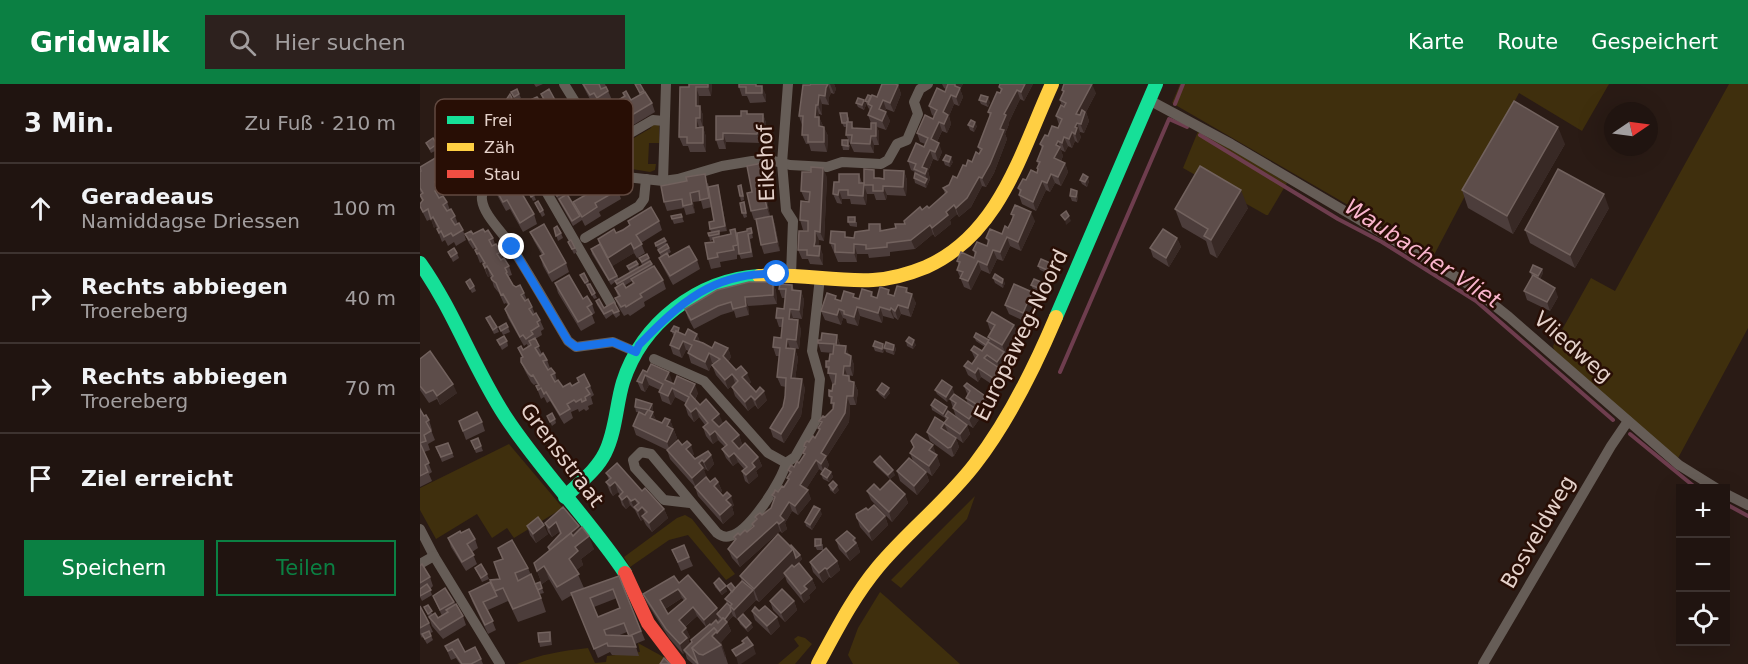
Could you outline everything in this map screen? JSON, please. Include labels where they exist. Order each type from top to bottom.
[{"type":"street","points":[[564,84],[573,99]]},
{"type":"street","points":[[663,180],[666,84]]},
{"type":"street","name":"Eikehof","points":[[788,84],[782,163],[786,210],[793,221],[791,275]]},
{"type":"street","points":[[633,177],[678,179],[722,166],[770,160],[827,167],[842,162],[881,164],[888,160],[897,144],[907,140],[918,114],[914,102],[920,89],[928,84]]},
{"type":"street","points":[[566,496],[604,455],[613,430],[623,382],[639,345],[677,307],[693,296],[735,278],[763,274],[878,280],[924,268],[960,247],[976,231],[1000,200],[1052,84]]},
{"type":"street","name":"Europaweg-Noord","points":[[818,664],[844,615],[878,567],[956,489],[1002,426],[1046,343],[1156,84]]},
{"type":"street","name":"Vliedweg","points":[[1149,100],[1232,144],[1465,282],[1509,317],[1688,472],[1708,484]]},
{"type":"street","points":[[633,132],[653,120],[664,121]]},
{"type":"street","points":[[585,238],[639,206],[644,199],[646,179]]},
{"type":"street","points":[[482,195],[486,210],[512,247],[568,341],[576,347],[613,342],[636,352]]},
{"type":"street","points":[[549,195],[611,304]]},
{"type":"street","name":"Grensstraat","points":[[420,263],[502,412],[523,443],[626,573],[644,616],[654,633],[679,664]]},
{"type":"street","points":[[690,503],[664,500],[635,468],[633,460],[635,455],[641,452],[651,454],[717,533],[726,537],[735,535],[758,513],[783,474],[786,463],[795,458],[816,420],[820,379],[812,351],[820,278]]},
{"type":"street","points":[[654,359],[704,381],[768,453],[786,463]]},
{"type":"street","name":"Bosveldweg","points":[[1483,664],[1628,421]]},
{"type":"street","points":[[1730,496],[1748,505]]},
{"type":"street","points":[[420,529],[500,664]]},
{"type":"street","points":[[420,564],[434,556]]},
{"type":"shaded area","points":[[1180,84],[1609,84],[1582,131],[1519,93],[1434,255],[1172,103]]},
{"type":"shaded area","points":[[1729,84],[1748,84],[1748,328],[1677,460],[1555,353],[1553,346],[1591,278],[1615,291]]},
{"type":"shaded area","points":[[653,123],[659,123],[659,143],[649,143],[648,164],[656,164],[655,170],[650,172],[633,169],[633,138],[651,128]]},
{"type":"shaded area","points":[[1199,129],[1287,183],[1268,215],[1183,168]]},
{"type":"shaded area","points":[[509,444],[563,508],[514,538],[507,528],[492,538],[477,514],[436,539],[420,510],[420,488]]},
{"type":"shaded area","points":[[975,496],[967,519],[901,588],[891,580]]},
{"type":"shaded area","points":[[685,515],[692,519],[735,574],[726,580],[688,535],[669,540],[630,567],[624,557],[677,518]]},
{"type":"shaded area","points":[[880,592],[960,664],[853,664],[848,655],[858,628]]},
{"type":"shaded area","points":[[798,636],[812,644],[795,664],[778,664],[799,646],[794,639]]},
{"type":"shaded area","points":[[638,643],[669,660],[667,664],[517,664],[552,653],[588,648],[595,663],[606,662],[607,656],[640,652]]},
{"type":"building","points":[[583,84],[599,84],[601,89],[606,87],[608,91],[597,98],[594,93],[590,95]]},
{"type":"building","points":[[635,84],[640,84],[644,91],[640,93]]},
{"type":"building","points":[[689,84],[708,84],[708,87],[696,87],[696,106],[700,106],[700,118],[696,118],[696,128],[703,127],[703,143],[687,143],[687,137],[679,137],[680,87],[689,87]]},
{"type":"building","points":[[739,84],[762,86],[762,93],[746,93],[746,87],[739,87]]},
{"type":"building","points":[[828,84],[825,96],[819,95],[815,117],[819,117],[819,126],[824,127],[824,142],[808,142],[808,135],[802,135],[803,116],[799,116],[803,85]]},
{"type":"building","points":[[882,84],[898,85],[890,103],[883,100],[879,109],[886,112],[882,121],[868,115],[872,106],[868,104],[872,95],[877,97]]},
{"type":"building","points":[[948,84],[955,84],[960,88],[956,97],[951,95],[943,112],[948,115],[944,124],[939,122],[931,139],[939,143],[935,152],[930,150],[926,158],[922,167],[927,169],[925,174],[914,169],[916,164],[908,161],[916,143],[924,147],[928,138],[917,133],[925,115],[933,119],[937,110],[929,106],[937,88],[945,92]]},
{"type":"building","points":[[1000,84],[1025,84],[1021,92],[1017,90],[1004,114],[1006,115],[1000,129],[1004,130],[990,164],[982,178],[979,177],[967,198],[956,208],[954,205],[946,212],[948,215],[932,228],[930,225],[911,240],[887,243],[887,247],[866,249],[866,245],[854,244],[854,253],[835,252],[835,244],[830,243],[831,231],[845,232],[845,237],[854,238],[855,232],[869,230],[869,224],[880,224],[880,231],[896,228],[895,224],[905,224],[904,221],[920,207],[922,210],[927,206],[929,208],[947,192],[943,188],[949,185],[953,176],[957,178],[963,165],[966,166],[968,160],[972,162],[976,152],[979,154],[982,149],[978,147],[991,113],[988,112],[997,92],[1000,93],[1002,89],[999,87]]},
{"type":"building","points":[[1064,84],[1092,84],[1076,114],[1080,115],[1082,110],[1085,112],[1081,124],[1077,123],[1075,134],[1072,132],[1069,139],[1064,137],[1062,143],[1058,141],[1056,145],[1060,147],[1054,158],[1065,163],[1058,177],[1051,174],[1047,183],[1042,181],[1033,202],[1019,195],[1021,190],[1018,188],[1023,179],[1026,180],[1031,170],[1037,173],[1040,162],[1037,161],[1043,146],[1040,144],[1045,135],[1048,136],[1052,126],[1058,128],[1062,119],[1056,116],[1061,105],[1064,107],[1066,103],[1060,100]]},
{"type":"building","points":[[517,89],[519,94],[514,97],[511,92]]},
{"type":"building","points":[[549,89],[554,99],[544,99],[541,94]]},
{"type":"building","points":[[626,91],[630,99],[620,99],[625,96],[623,93]]},
{"type":"building","points":[[645,92],[652,103],[633,114],[633,99]]},
{"type":"building","points":[[981,95],[988,97],[986,102],[979,100]]},
{"type":"building","points":[[858,98],[864,100],[862,105],[856,103]]},
{"type":"building","points":[[1514,101],[1558,127],[1507,216],[1462,190]]},
{"type":"building","points":[[741,111],[747,111],[747,114],[763,114],[763,130],[758,130],[757,134],[723,133],[723,139],[716,140],[716,116],[741,116]]},
{"type":"building","points":[[840,113],[847,113],[847,123],[842,123]]},
{"type":"building","points":[[971,120],[975,122],[973,127],[968,125]]},
{"type":"building","points":[[847,122],[852,122],[852,128],[871,129],[871,123],[876,123],[876,136],[871,136],[870,144],[851,143],[852,135],[846,135]]},
{"type":"building","points":[[433,138],[435,145],[430,149],[426,143]]},
{"type":"building","points":[[842,140],[848,140],[848,146],[842,145]]},
{"type":"building","points":[[946,155],[951,157],[949,162],[943,160]]},
{"type":"building","points":[[435,158],[435,195],[439,198],[443,196],[447,202],[443,205],[447,211],[451,209],[455,216],[451,219],[455,225],[459,223],[463,230],[453,236],[451,233],[444,237],[441,231],[439,233],[437,229],[439,228],[433,217],[431,219],[428,209],[423,212],[420,206],[423,200],[420,195],[423,193],[420,188],[420,167]]},
{"type":"building","points":[[763,163],[768,190],[763,191],[767,208],[751,211],[747,193],[752,192],[747,166]]},
{"type":"building","points":[[1200,166],[1241,190],[1211,240],[1204,236],[1208,229],[1175,209]]},
{"type":"building","points":[[811,167],[823,168],[820,232],[815,231],[814,246],[820,246],[819,256],[807,255],[807,250],[798,250],[799,231],[808,231],[808,221],[800,220],[801,201],[809,202],[810,192],[801,191],[802,172],[811,172]]},
{"type":"building","points":[[864,169],[874,170],[874,178],[884,179],[884,170],[904,171],[903,187],[883,186],[883,191],[873,191],[873,185],[864,185]]},
{"type":"building","points":[[1558,169],[1604,194],[1570,255],[1525,230]]},
{"type":"building","points":[[915,173],[927,179],[925,183],[914,178]]},
{"type":"building","points":[[705,174],[709,198],[700,200],[699,191],[690,193],[692,204],[683,206],[682,199],[664,202],[661,186],[687,181],[686,177]]},
{"type":"building","points":[[839,174],[859,174],[859,183],[864,183],[863,196],[848,195],[848,190],[839,190],[838,195],[833,194],[834,182],[839,182]]},
{"type":"building","points":[[1083,174],[1088,177],[1085,182],[1080,180]]},
{"type":"building","points":[[718,185],[725,226],[710,229],[709,222],[714,221],[708,187]]},
{"type":"building","points":[[741,185],[743,196],[740,196],[738,186]]},
{"type":"building","points":[[1071,189],[1077,191],[1076,197],[1070,196]]},
{"type":"building","points":[[499,195],[523,195],[534,214],[520,223],[507,200],[503,202]]},
{"type":"building","points":[[568,195],[580,216],[572,221],[559,199]]},
{"type":"building","points":[[585,195],[609,195],[595,203],[597,207],[582,217],[573,202]]},
{"type":"building","points":[[538,201],[543,210],[540,212],[535,203]]},
{"type":"building","points":[[744,202],[746,213],[742,213],[740,203]]},
{"type":"building","points":[[1015,205],[1031,212],[1018,242],[1007,237],[1000,252],[993,250],[987,265],[978,261],[968,281],[960,278],[963,272],[957,270],[960,262],[957,261],[961,252],[974,258],[976,252],[973,250],[977,242],[987,246],[989,240],[986,238],[990,229],[1002,234],[1005,226],[1008,228],[1011,222],[1014,215],[1011,214]]},
{"type":"building","points":[[651,207],[659,221],[636,235],[642,244],[634,249],[631,243],[608,258],[598,239],[614,229],[616,233],[623,230],[630,225],[628,221]]},
{"type":"building","points":[[1066,211],[1069,216],[1065,220],[1061,215]]},
{"type":"building","points":[[681,214],[682,217],[672,219],[671,216]]},
{"type":"building","points":[[772,216],[777,242],[761,245],[756,219]]},
{"type":"building","points":[[848,217],[855,217],[855,222],[848,222]]},
{"type":"building","points":[[544,224],[566,263],[549,273],[540,256],[544,254],[530,232]]},
{"type":"building","points":[[557,226],[561,233],[556,236],[554,228]]},
{"type":"building","points":[[751,228],[752,233],[748,234],[751,252],[739,254],[737,233]]},
{"type":"building","points":[[483,229],[485,232],[488,230],[493,238],[489,240],[492,246],[496,244],[501,252],[497,254],[501,260],[504,258],[509,266],[505,268],[506,273],[513,285],[516,287],[520,285],[524,293],[521,295],[525,301],[528,299],[532,307],[529,309],[533,315],[536,313],[540,320],[537,322],[539,326],[531,331],[533,334],[526,339],[523,335],[520,337],[505,309],[509,304],[492,280],[493,276],[487,266],[485,268],[483,264],[485,263],[479,253],[477,254],[475,250],[477,249],[471,239],[469,240],[465,234],[471,231],[473,234]]},
{"type":"building","points":[[735,229],[738,245],[733,246],[734,250],[717,253],[718,257],[708,259],[705,243],[714,242],[713,238],[731,234],[730,230]]},
{"type":"building","points":[[1163,229],[1177,238],[1166,258],[1150,248]]},
{"type":"building","points":[[719,231],[719,234],[709,236],[708,233]]},
{"type":"building","points":[[664,238],[666,241],[656,246],[655,243]]},
{"type":"building","points":[[571,240],[575,248],[572,249],[568,242]]},
{"type":"building","points":[[600,244],[617,276],[609,280],[591,249]]},
{"type":"building","points":[[667,244],[669,248],[660,253],[658,250]]},
{"type":"building","points":[[689,246],[697,260],[670,276],[659,258],[667,253],[669,257]]},
{"type":"building","points":[[454,248],[457,253],[451,257],[448,252]]},
{"type":"building","points":[[647,254],[649,258],[642,262],[639,258]]},
{"type":"building","points":[[1041,259],[1057,266],[1054,273],[1038,266]]},
{"type":"building","points":[[636,261],[638,264],[629,269],[627,266]]},
{"type":"building","points":[[650,261],[652,264],[617,284],[615,281]]},
{"type":"building","points":[[1533,265],[1542,269],[1538,276],[1530,272]]},
{"type":"building","points":[[654,266],[663,280],[640,294],[642,297],[626,307],[625,305],[621,307],[615,298],[620,296],[615,288],[623,283],[626,288],[634,283],[631,279]]},
{"type":"building","points":[[584,273],[588,281],[585,283],[580,275]]},
{"type":"building","points":[[995,274],[1003,279],[1002,283],[993,278]]},
{"type":"building","points":[[569,275],[583,299],[587,296],[592,304],[587,307],[592,314],[578,322],[555,283]]},
{"type":"building","points":[[1533,275],[1555,288],[1547,302],[1524,291]]},
{"type":"building","points":[[470,279],[474,286],[470,289],[466,282]]},
{"type":"building","points":[[1034,279],[1041,282],[1038,288],[1031,285]]},
{"type":"building","points":[[749,282],[773,282],[773,295],[745,297],[746,306],[733,309],[731,302],[691,320],[685,309],[717,290]]},
{"type":"building","points":[[590,284],[595,293],[592,295],[587,285]]},
{"type":"building","points":[[780,284],[792,285],[792,290],[801,291],[799,310],[790,309],[789,319],[798,320],[796,340],[787,339],[786,348],[795,349],[791,378],[802,379],[798,407],[781,434],[770,428],[783,407],[785,397],[786,378],[777,377],[780,348],[773,347],[774,337],[781,338],[783,318],[776,318],[777,308],[784,309],[786,289],[779,289]]},
{"type":"building","points":[[1014,284],[1032,292],[1023,313],[1005,305]]},
{"type":"building","points":[[897,286],[907,288],[906,292],[912,294],[908,308],[898,305],[895,311],[891,308],[890,310],[880,307],[878,313],[857,307],[854,317],[844,314],[844,311],[839,309],[837,315],[821,311],[827,293],[836,296],[835,299],[841,301],[844,291],[854,294],[853,297],[859,299],[862,289],[872,292],[871,296],[877,298],[880,287],[889,290],[888,294],[894,296]]},
{"type":"building","points":[[599,299],[604,308],[614,302],[619,311],[614,313],[612,310],[604,314],[596,301]]},
{"type":"building","points":[[992,312],[1014,325],[1002,345],[988,337],[995,325],[987,321]]},
{"type":"building","points":[[490,316],[497,327],[493,330],[486,318]]},
{"type":"building","points":[[506,323],[508,327],[501,331],[499,327]]},
{"type":"building","points":[[674,326],[679,328],[676,333],[671,331]]},
{"type":"building","points":[[688,329],[697,334],[694,340],[712,348],[715,342],[728,348],[723,356],[736,370],[741,366],[747,373],[742,377],[756,392],[760,387],[764,391],[755,400],[751,396],[745,402],[732,387],[738,381],[732,374],[725,380],[712,365],[720,359],[709,353],[705,362],[688,353],[692,345],[683,341],[679,349],[670,345],[676,331],[685,335]]},
{"type":"building","points":[[822,333],[837,335],[836,345],[846,346],[845,353],[851,356],[850,366],[844,366],[843,375],[849,376],[849,381],[854,382],[853,396],[847,396],[845,413],[821,453],[826,456],[821,464],[816,460],[800,485],[808,490],[795,506],[789,502],[780,516],[784,520],[779,524],[777,522],[737,558],[728,549],[736,539],[734,537],[745,530],[747,532],[754,526],[752,524],[757,519],[755,517],[757,515],[760,513],[762,515],[771,508],[775,497],[772,495],[775,490],[778,492],[782,486],[784,487],[789,479],[787,478],[791,472],[788,470],[791,465],[794,467],[797,461],[799,463],[805,454],[803,453],[805,443],[809,442],[813,436],[815,438],[822,422],[819,421],[833,409],[834,403],[831,403],[832,397],[829,396],[829,390],[832,391],[836,374],[828,373],[829,367],[826,367],[826,361],[829,361],[830,354],[833,354],[834,344],[818,343]]},
{"type":"building","points":[[976,333],[989,340],[986,345],[974,337]]},
{"type":"building","points":[[504,336],[507,341],[500,345],[497,340]]},
{"type":"building","points":[[909,337],[914,340],[912,345],[906,341]]},
{"type":"building","points":[[535,338],[539,346],[535,348],[540,356],[543,353],[547,360],[543,361],[548,370],[551,368],[555,373],[551,375],[555,382],[558,380],[563,387],[570,383],[572,386],[579,382],[577,378],[584,374],[590,386],[586,388],[590,394],[585,397],[586,400],[582,402],[581,399],[576,402],[574,400],[567,404],[570,409],[560,415],[546,392],[544,394],[541,388],[538,390],[536,386],[539,385],[533,375],[528,373],[521,362],[523,357],[518,348],[521,346],[523,350],[531,345],[529,341]]},
{"type":"building","points":[[875,341],[883,344],[882,349],[873,346]]},
{"type":"building","points":[[886,342],[894,345],[893,350],[884,348]]},
{"type":"building","points":[[988,342],[1004,352],[997,362],[987,355],[984,358],[1002,370],[996,380],[978,368],[975,373],[964,366],[968,361],[972,364],[978,355],[971,350],[974,346],[982,351]]},
{"type":"building","points":[[430,351],[453,384],[437,396],[433,390],[426,393],[420,386],[420,359]]},
{"type":"building","points":[[651,364],[669,372],[665,380],[674,384],[677,376],[695,384],[690,394],[700,405],[706,399],[719,414],[712,420],[719,427],[726,421],[739,435],[732,441],[739,449],[745,443],[758,457],[752,463],[755,467],[746,475],[742,471],[747,467],[734,453],[729,457],[722,449],[727,445],[715,431],[710,435],[703,427],[708,423],[696,408],[691,412],[685,405],[689,397],[672,388],[668,396],[659,392],[663,384],[645,375],[642,383],[637,381],[643,370],[647,372]]},
{"type":"building","points":[[942,380],[952,387],[946,397],[935,390]]},
{"type":"building","points":[[882,383],[889,388],[884,395],[877,390]]},
{"type":"building","points":[[967,383],[985,396],[979,406],[966,398],[970,391],[964,386]]},
{"type":"building","points":[[954,394],[976,409],[969,419],[953,408],[956,403],[950,399]]},
{"type":"building","points":[[636,399],[652,404],[649,410],[635,407]]},
{"type":"building","points":[[935,399],[947,407],[943,414],[931,405]]},
{"type":"building","points":[[420,409],[429,420],[426,422],[431,431],[424,435],[426,441],[420,443]]},
{"type":"building","points":[[648,410],[653,412],[650,418],[662,423],[665,418],[670,420],[667,426],[673,429],[667,442],[633,426],[639,412],[645,415]]},
{"type":"building","points":[[948,411],[967,425],[960,434],[944,423],[948,418],[945,416]]},
{"type":"building","points":[[477,412],[482,422],[463,431],[459,421]]},
{"type":"building","points":[[552,413],[555,419],[550,422],[547,416]]},
{"type":"building","points":[[935,417],[944,423],[941,428],[956,438],[951,447],[948,448],[927,432]]},
{"type":"building","points":[[916,434],[933,445],[929,450],[937,455],[929,466],[910,453],[914,447],[911,441]]},
{"type":"building","points":[[478,438],[481,446],[475,449],[471,441]]},
{"type":"building","points":[[678,440],[682,445],[687,441],[691,445],[686,449],[695,459],[708,451],[711,455],[704,462],[702,460],[699,463],[703,468],[692,478],[667,450]]},
{"type":"building","points":[[420,443],[429,463],[425,465],[428,472],[420,476]]},
{"type":"building","points":[[448,443],[452,453],[441,457],[436,447]]},
{"type":"building","points":[[880,456],[893,470],[888,475],[874,462]]},
{"type":"building","points":[[909,458],[926,472],[914,486],[897,471]]},
{"type":"building","points":[[617,463],[642,491],[645,488],[664,509],[649,523],[642,516],[647,512],[642,507],[638,511],[634,507],[639,503],[635,499],[631,501],[627,496],[622,500],[619,496],[623,492],[615,482],[610,486],[606,482],[611,478],[606,473]]},
{"type":"building","points":[[825,468],[831,472],[827,478],[821,474]]},
{"type":"building","points":[[706,477],[710,482],[715,478],[718,482],[714,486],[723,496],[727,492],[731,496],[726,500],[731,505],[720,515],[695,487]]},
{"type":"building","points":[[890,480],[905,494],[889,512],[867,491],[874,484],[880,490]]},
{"type":"building","points":[[833,481],[837,485],[833,490],[829,485]]},
{"type":"building","points":[[874,505],[885,516],[869,532],[856,514]]},
{"type":"building","points":[[814,506],[820,509],[810,525],[805,522]]},
{"type":"building","points":[[563,507],[579,526],[550,550],[548,547],[561,533],[556,522],[549,528],[545,523]]},
{"type":"building","points":[[538,517],[544,525],[533,534],[527,526]]},
{"type":"building","points":[[582,527],[589,536],[575,547],[578,551],[569,559],[579,574],[557,587],[544,566],[537,571],[534,563]]},
{"type":"building","points":[[469,529],[475,539],[467,544],[474,555],[462,562],[448,538]]},
{"type":"building","points":[[847,531],[855,538],[853,540],[856,543],[846,552],[836,540]]},
{"type":"building","points":[[778,534],[793,549],[754,589],[740,576]]},
{"type":"building","points":[[815,539],[821,539],[821,545],[815,546]]},
{"type":"building","points":[[512,540],[528,568],[515,573],[518,581],[531,574],[541,598],[513,609],[503,588],[495,591],[490,580],[500,579],[494,562],[503,559],[498,548]]},
{"type":"building","points":[[684,545],[689,557],[678,562],[672,550]]},
{"type":"building","points":[[790,546],[800,555],[796,558]]},
{"type":"building","points":[[826,548],[837,561],[819,573],[810,562]]},
{"type":"building","points":[[799,563],[812,579],[804,586],[807,589],[801,594],[784,573],[792,565],[794,567]]},
{"type":"building","points":[[422,564],[430,577],[420,583],[420,566]]},
{"type":"building","points":[[481,564],[487,574],[481,578],[475,568]]},
{"type":"building","points":[[688,575],[717,608],[704,620],[693,607],[679,620],[686,628],[682,632],[687,638],[680,644],[666,629],[643,594],[674,576],[679,583]],"holes":[[[678,589],[686,599],[668,614],[660,600]]]},
{"type":"building","points":[[619,576],[641,631],[629,636],[632,636],[636,647],[608,646],[607,643],[594,649],[571,593]],"holes":[[[613,589],[620,608],[598,617],[590,598]],[[624,623],[629,636],[606,635],[604,630]]]},
{"type":"building","points":[[719,578],[726,586],[720,591],[714,583]]},
{"type":"building","points":[[742,581],[753,590],[734,610],[730,606],[732,604],[725,599]]},
{"type":"building","points":[[490,582],[497,596],[483,602],[493,621],[485,625],[469,592]]},
{"type":"building","points":[[540,582],[542,588],[538,590],[535,584]]},
{"type":"building","points":[[731,583],[735,588],[732,592],[727,586]]},
{"type":"building","points":[[427,584],[431,590],[420,596],[420,589]]},
{"type":"building","points":[[445,588],[454,602],[440,610],[433,596]]},
{"type":"building","points":[[782,589],[794,601],[781,613],[770,601]]},
{"type":"building","points":[[727,603],[731,611],[725,619],[722,619],[717,614]]},
{"type":"building","points":[[456,604],[463,616],[440,630],[429,617],[435,613],[438,618]]},
{"type":"building","points":[[428,605],[432,611],[428,614],[424,607]]},
{"type":"building","points":[[420,606],[429,623],[420,628]]},
{"type":"building","points":[[765,606],[777,617],[767,626],[752,611],[755,607],[759,611]]},
{"type":"building","points":[[743,614],[751,623],[746,628],[738,619]]},
{"type":"building","points":[[723,618],[727,622],[717,633],[714,628],[692,648],[698,664],[684,650],[692,642],[691,640],[710,624],[716,620],[718,623]]},
{"type":"building","points":[[714,628],[717,631],[712,636],[721,645],[703,655],[699,654],[692,648]]},
{"type":"building","points":[[429,631],[431,636],[425,639],[422,634]]},
{"type":"building","points":[[550,632],[550,641],[539,642],[538,633]]},
{"type":"building","points":[[747,637],[753,645],[736,656],[732,650],[744,643],[742,641]]},
{"type":"building","points":[[458,639],[465,652],[475,647],[481,659],[471,664],[462,664],[452,649],[448,651],[445,646]]},
{"type":"building","points":[[664,658],[670,664],[660,664]]},
{"type":"waterway","name":"Waubacher Vliet","points":[[1175,104],[1183,84]]},
{"type":"waterway","points":[[1060,372],[1169,119],[1187,127]]},
{"type":"waterway","name":"Waubacher Vliet","points":[[1200,135],[1338,219],[1382,242],[1476,301],[1613,420]]},
{"type":"waterway","name":"Waubacher Vliet","points":[[1630,434],[1691,484]]},
{"type":"waterway","name":"Waubacher Vliet","points":[[1730,506],[1748,516]]},
{"type":"traffic: fast","points":[[1056,317],[1156,84]]},
{"type":"traffic: fast","points":[[420,263],[443,300],[505,416],[625,573]]},
{"type":"traffic: fast","points":[[565,497],[592,471],[605,453],[623,382],[644,341],[658,324],[675,308],[715,286],[736,279],[759,276]]},
{"type":"traffic: slow","points":[[759,276],[880,279],[920,270],[951,252],[973,234],[1005,189],[1052,84]]},
{"type":"traffic: slow","points":[[818,664],[845,614],[869,578],[964,478],[999,430],[1020,394],[1056,317]]},
{"type":"traffic: jam","points":[[625,573],[648,623],[679,664]]},
{"type":"route","points":[[512,247],[568,341],[576,347],[613,342],[636,352],[639,345],[677,307],[693,296],[735,278],[777,274]]}]
